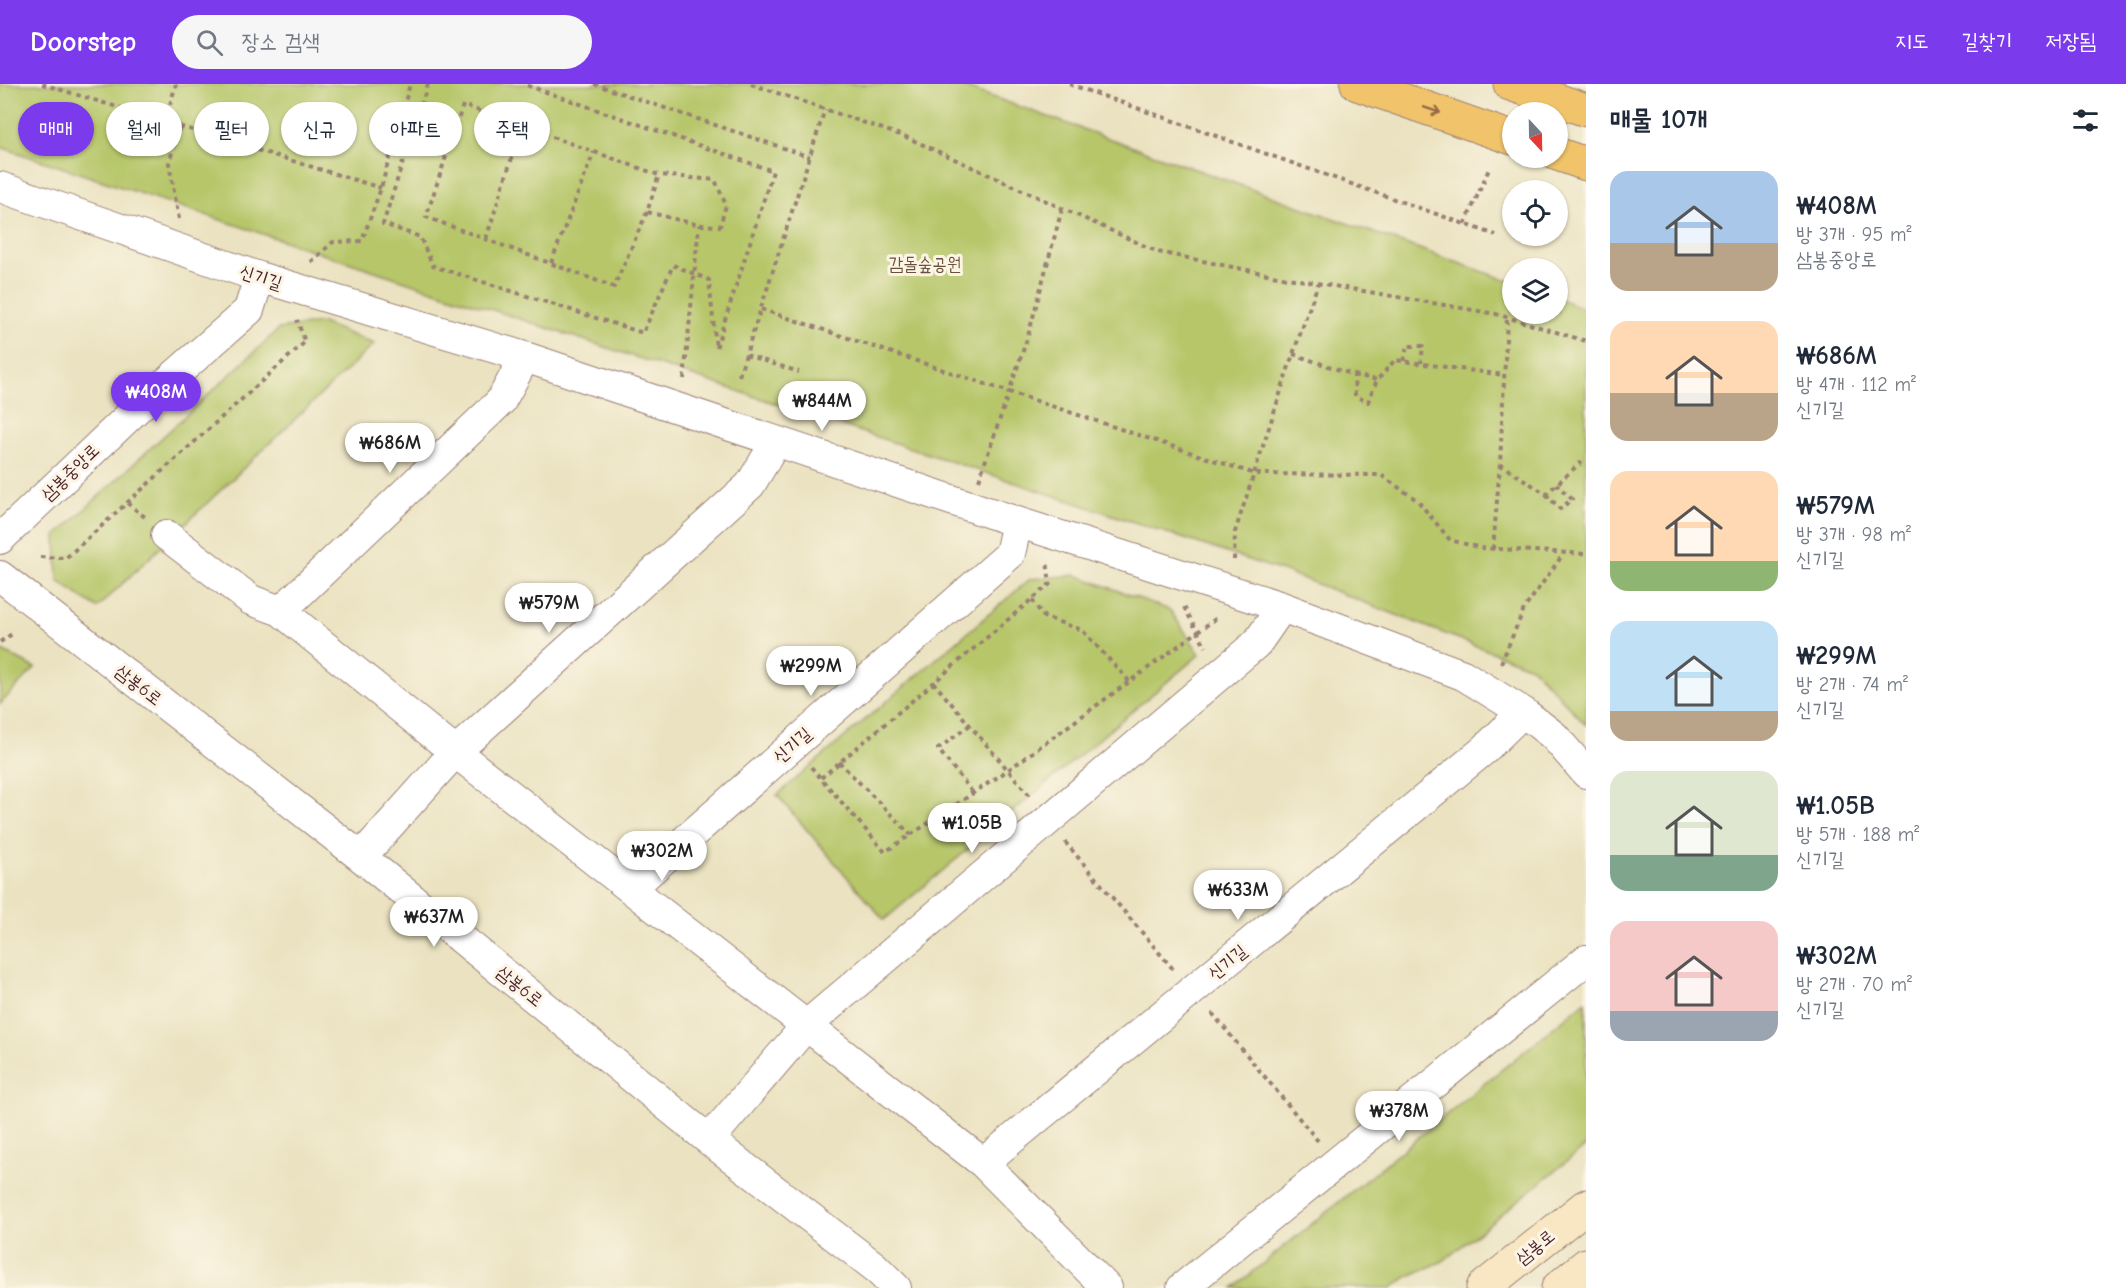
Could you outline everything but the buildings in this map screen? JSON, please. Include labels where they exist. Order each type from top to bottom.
[{"type":"highway","points":[[1357,84],[1502,135]]},
{"type":"highway","points":[[1510,84],[1586,110]]},
{"type":"highway","points":[[1568,158],[1586,164]]},
{"type":"main road","name":"삼봉로","points":[[1483,1288],[1586,1206]]},
{"type":"main road","points":[[1558,1288],[1586,1265]]},
{"type":"street","name":"신기길","points":[[4,197],[525,357],[1017,522],[1282,607],[1463,675],[1523,712],[1554,736],[1586,773]]},
{"type":"street","name":"삼봉중앙로","points":[[0,539],[142,404],[249,310],[260,277]]},
{"type":"street","points":[[281,611],[501,401],[525,357]]},
{"type":"street","points":[[361,857],[455,752],[750,485],[776,442]]},
{"type":"street","name":"신기길","points":[[631,888],[1010,554],[1017,522]]},
{"type":"street","points":[[166,535],[250,600],[281,611],[455,752],[983,1163],[1107,1288]]},
{"type":"street","name":"삼봉6로","points":[[0,576],[361,857],[709,1140],[875,1267],[896,1288]]},
{"type":"street","points":[[709,1140],[806,1026],[1257,643],[1282,607]]},
{"type":"street","name":"신기길","points":[[983,1163],[1484,750],[1523,712]]},
{"type":"street","points":[[1182,1288],[1586,960]]},
{"type":"path","points":[[42,84],[106,104]]},
{"type":"path","points":[[171,102],[176,84]]},
{"type":"path","points":[[304,268],[333,242],[362,241],[381,188],[410,84]]},
{"type":"path","points":[[428,84],[383,224],[420,237],[433,266],[643,333],[673,265],[694,272],[709,280],[716,348],[773,171],[523,84]]},
{"type":"path","points":[[594,84],[810,157]]},
{"type":"path","points":[[751,84],[906,136],[1158,252],[1502,317]]},
{"type":"path","points":[[1069,84],[1496,236]]},
{"type":"path","points":[[474,109],[463,105],[426,217],[614,287],[647,212],[659,175]]},
{"type":"path","points":[[739,376],[825,109]]},
{"type":"path","points":[[182,127],[381,188]]},
{"type":"path","points":[[550,136],[659,175],[715,180],[726,205],[720,226],[699,225],[647,212]]},
{"type":"path","points":[[551,263],[594,152]]},
{"type":"path","points":[[171,156],[169,163],[180,226]]},
{"type":"path","points":[[486,239],[512,156]]},
{"type":"path","points":[[1465,224],[1489,169]]},
{"type":"path","points":[[977,489],[1028,336],[1062,208]]},
{"type":"path","points":[[684,380],[699,225]]},
{"type":"path","points":[[1234,567],[1235,532],[1318,284]]},
{"type":"path","points":[[761,309],[1255,474],[1381,475],[1418,501],[1450,540],[1481,548],[1586,554]]},
{"type":"path","points":[[40,557],[66,558],[304,342],[297,320]]},
{"type":"path","points":[[1492,549],[1500,464],[1507,324]]},
{"type":"path","points":[[1528,324],[1586,341]]},
{"type":"path","points":[[1404,361],[1407,346],[1423,346],[1421,363]]},
{"type":"path","points":[[1293,354],[1354,375],[1377,380]]},
{"type":"path","points":[[746,355],[799,372]]},
{"type":"path","points":[[1354,375],[1355,396],[1368,402],[1377,380],[1395,360],[1504,375]]},
{"type":"path","points":[[1546,494],[1580,463],[1586,466]]},
{"type":"path","points":[[1500,464],[1546,494],[1560,508],[1572,499],[1556,484]]},
{"type":"path","points":[[1497,673],[1524,609],[1564,553]]},
{"type":"path","points":[[821,778],[1050,584],[1047,556]]},
{"type":"path","points":[[1032,600],[1044,617],[1082,630],[1130,682]]},
{"type":"path","points":[[1182,604],[1210,653]]},
{"type":"path","points":[[809,765],[885,852],[1008,770],[1218,617]]},
{"type":"path","points":[[0,642],[12,634]]},
{"type":"path","points":[[933,682],[1035,802]]},
{"type":"path","points":[[970,725],[938,749],[973,793]]},
{"type":"path","points":[[839,762],[910,835]]},
{"type":"path","points":[[1061,837],[1176,972]]},
{"type":"path","points":[[1206,1006],[1320,1144]]},
{"type":"green space","name":"감돌숲공원","points":[[0,84],[956,84],[1502,278],[1502,324],[1568,324],[1568,302],[1586,309],[1586,725],[1533,668],[1291,574],[27,156],[94,156],[94,102],[18,102],[18,153],[0,147]]},
{"type":"green space","points":[[322,323],[374,344],[97,608],[58,581],[56,536],[279,329]]},
{"type":"green space","points":[[1076,575],[1170,610],[1200,654],[884,920],[777,795],[1030,579]]},
{"type":"green space","points":[[0,650],[35,668],[0,704]]},
{"type":"green space","points":[[1586,1001],[1586,1146],[1443,1261],[1407,1277],[1392,1288],[1233,1288]]}]
